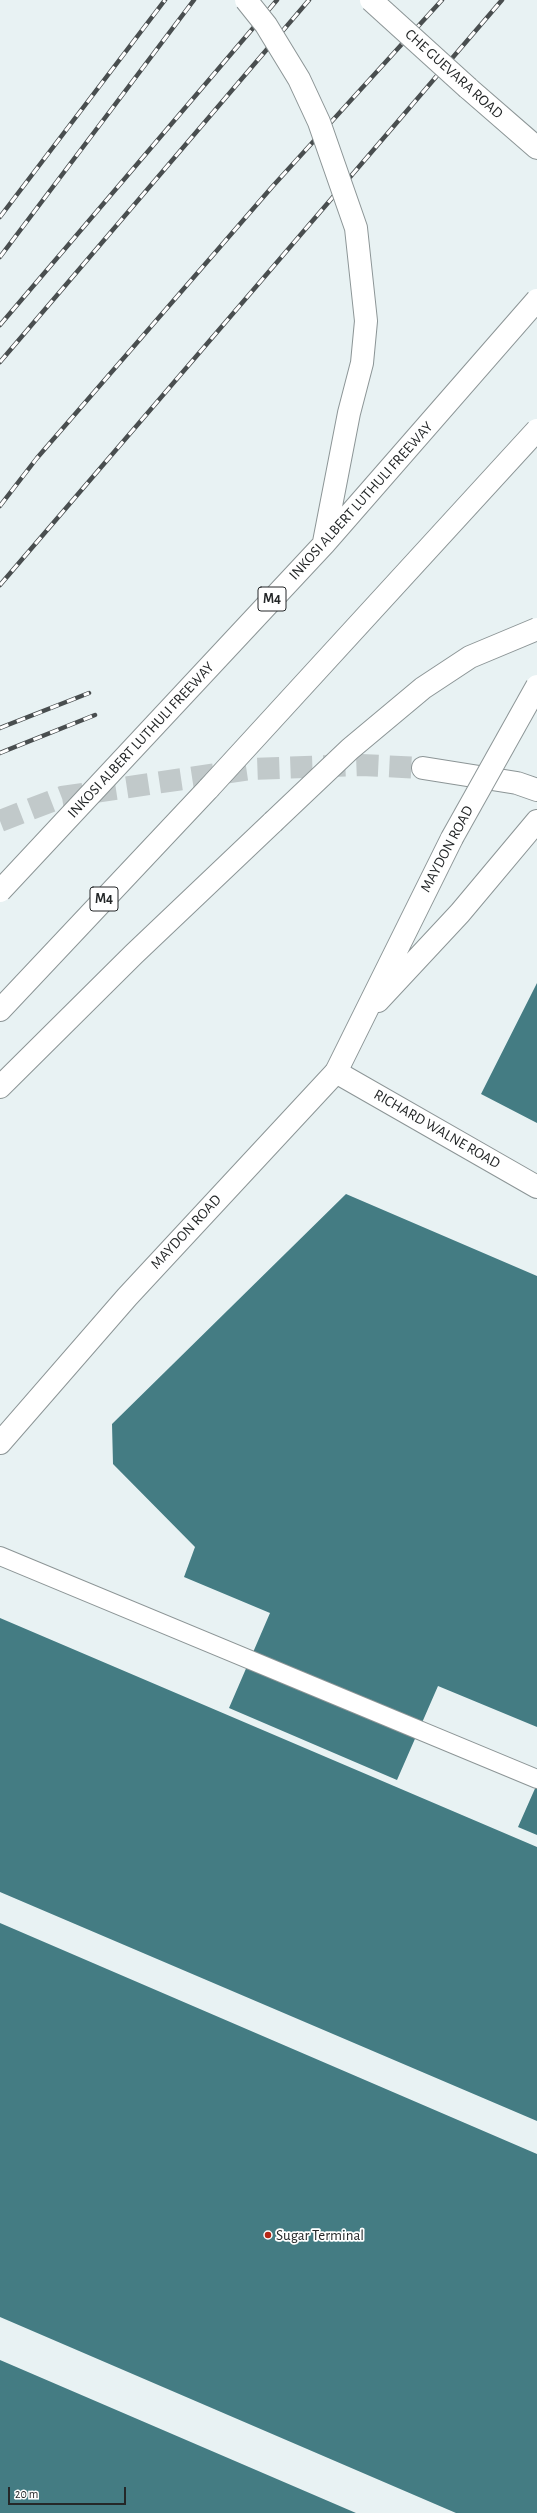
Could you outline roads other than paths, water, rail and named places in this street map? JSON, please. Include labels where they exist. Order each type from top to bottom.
[{"type":"main road","points":[[246,0],[266,26],[299,79],[319,122],[356,228],[366,321],[362,363],[349,413],[324,544]]},
{"type":"main road","name":"CHE GUEVARA ROAD","points":[[371,0],[537,148]]},
{"type":"main road","name":"INKOSI ALBERT LUTHULI FREEWAY","points":[[0,891],[324,544],[537,300]]},
{"type":"main road","name":"M4","points":[[0,1010],[209,788],[537,430]]},
{"type":"main road","points":[[0,1087],[134,954],[350,749],[423,688],[470,657],[537,629]]},
{"type":"main road","name":"MAYDON ROAD","points":[[0,1443],[127,1296],[336,1072],[452,838],[537,686]]},
{"type":"main road","points":[[423,768],[517,783],[537,790]]},
{"type":"main road","name":"MAYDON ROAD","points":[[364,1016],[460,913],[537,820]]},
{"type":"main road","name":"RICHARD WALNE ROAD","points":[[336,1072],[537,1187]]},
{"type":"lane","points":[[0,1556],[537,1779]]},
{"type":"tunnel","points":[[0,821],[62,797],[250,769],[361,765],[423,768]]},
{"type":"railway","points":[[0,217],[165,0]]},
{"type":"railway","points":[[0,257],[194,0]]},
{"type":"railway","points":[[0,325],[277,0]]},
{"type":"railway","points":[[0,362],[309,0]]},
{"type":"railway","points":[[0,506],[37,458],[272,187],[442,0]]},
{"type":"railway","points":[[0,585],[502,0]]},
{"type":"railway","points":[[0,728],[89,693]]},
{"type":"railway","points":[[0,753],[95,715]]},
{"type":"place","name":"Sugar Terminal","points":[[268,2235]]}]
